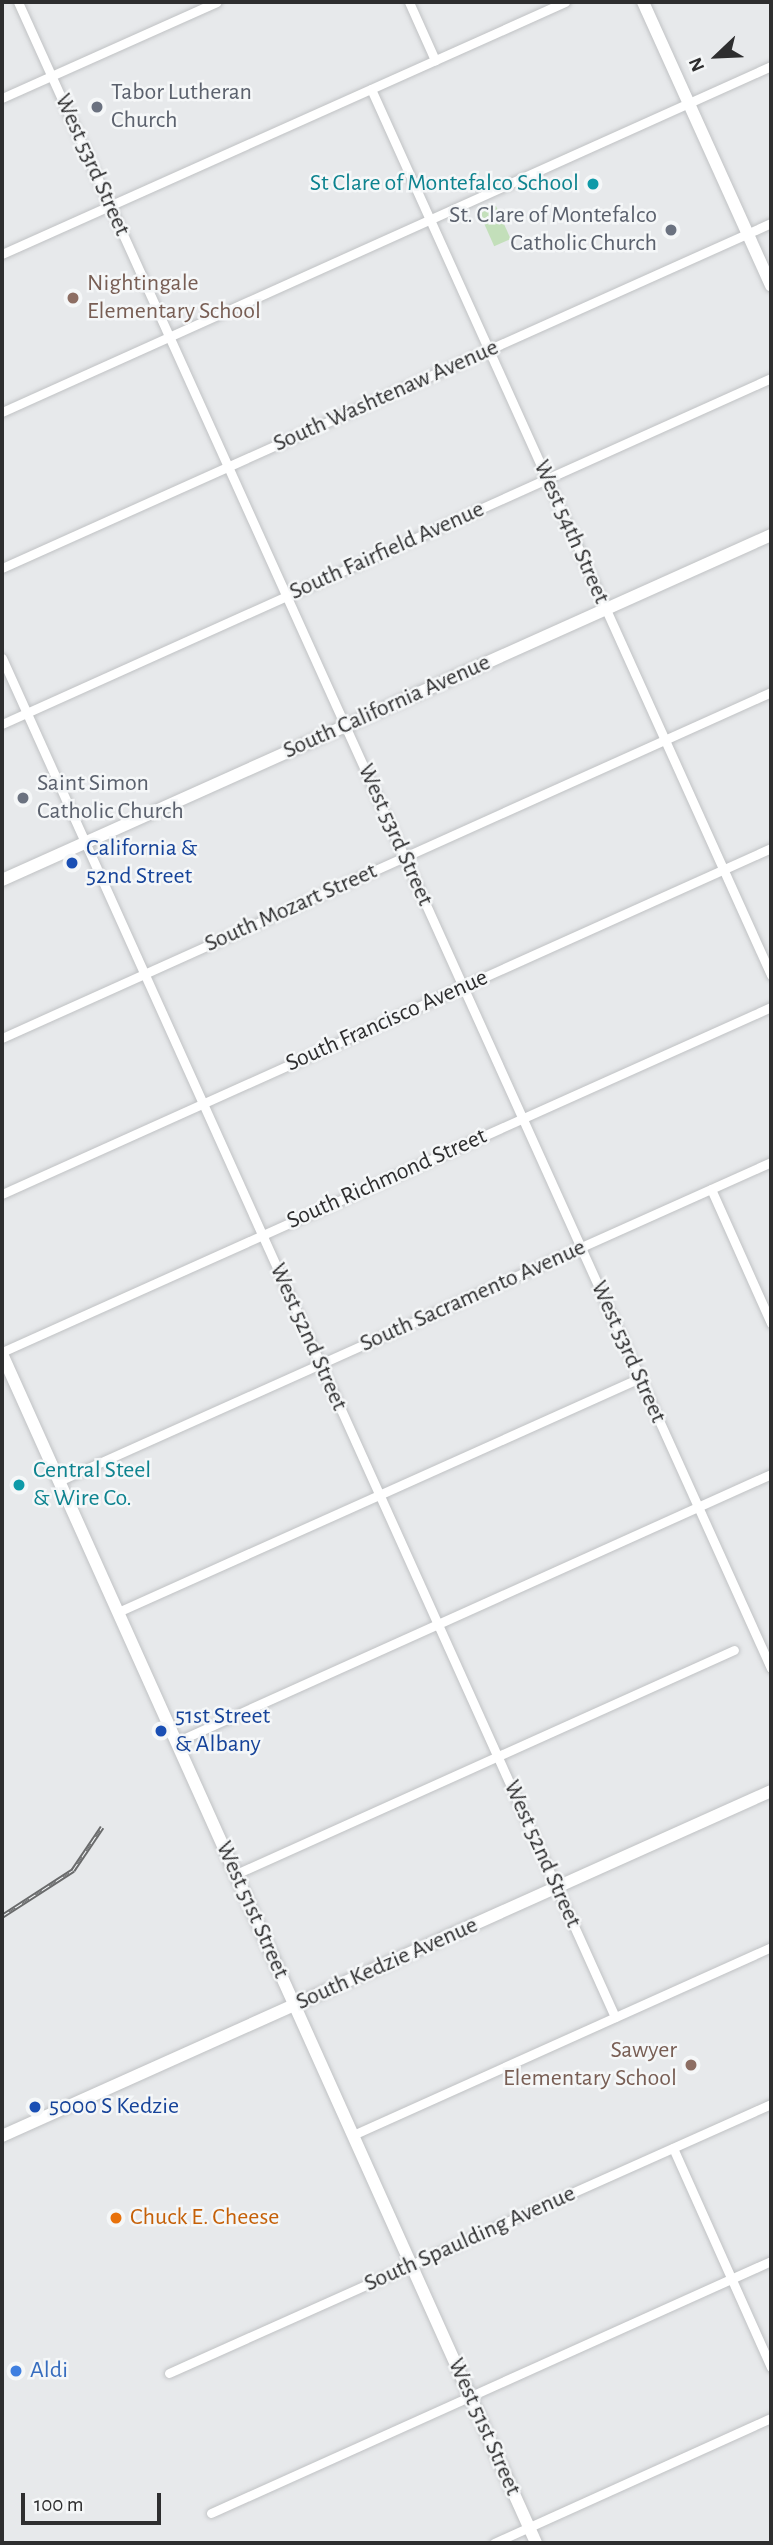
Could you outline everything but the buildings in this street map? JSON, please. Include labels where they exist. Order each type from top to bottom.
[{"type":"street","name":"West 53rd Street","points":[[18,2],[771,1668]]},
{"type":"street","points":[[2,98],[217,2]]},
{"type":"street","points":[[409,2],[435,60]]},
{"type":"street","points":[[2,254],[565,2]]},
{"type":"street","points":[[643,2],[771,285]]},
{"type":"street","points":[[2,412],[771,66]]},
{"type":"street","name":"West 54th Street","points":[[371,89],[771,975]]},
{"type":"street","name":"South Washtenaw Avenue","points":[[2,568],[771,223]]},
{"type":"street","name":"South Fairfield Avenue","points":[[2,724],[771,379]]},
{"type":"street","name":"South California Avenue","points":[[2,880],[771,535]]},
{"type":"street","name":"West 52nd Street","points":[[2,658],[615,2017]]},
{"type":"street","name":"South Mozart Street","points":[[2,1038],[771,692]]},
{"type":"street","name":"South Francisco Avenue","points":[[2,1194],[771,848]]},
{"type":"street","name":"South Richmond Street","points":[[2,1353],[771,1007]]},
{"type":"street","name":"South Sacramento Avenue","points":[[59,1481],[771,1162]]},
{"type":"street","points":[[711,1189],[771,1323]]},
{"type":"street","name":"West 51st Street","points":[[2,1353],[536,2543]]},
{"type":"street","points":[[118,1612],[640,1378]]},
{"type":"street","points":[[176,1742],[771,1474]]},
{"type":"street","points":[[236,1874],[733,1650]]},
{"type":"street","name":"South Kedzie Avenue","points":[[2,2136],[771,1791]]},
{"type":"street","points":[[353,2136],[771,1947]]},
{"type":"street","name":"South Spaulding Avenue","points":[[169,2373],[771,2104]]},
{"type":"street","points":[[673,2148],[771,2367]]},
{"type":"street","points":[[211,2513],[771,2261]]},
{"type":"street","points":[[494,2543],[771,2418]]},
{"type":"green space","points":[[496,206],[511,239],[494,246],[480,213]]},
{"type":"railway","points":[[2,1916],[73,1870],[102,1827]]},
{"type":"place","name":"Tabor Lutheran Church","points":[[97,107]]},
{"type":"place","name":"St Clare of Montefalco School","points":[[593,184]]},
{"type":"place","name":"St. Clare of Montefalco Catholic Church","points":[[671,230]]},
{"type":"place","name":"Nightingale Elementary School","points":[[73,298]]},
{"type":"place","name":"Saint Simon Catholic Church","points":[[23,798]]},
{"type":"place","name":"California & 52nd Street","points":[[72,863]]},
{"type":"place","name":"Central Steel & Wire Co.","points":[[19,1485]]},
{"type":"place","name":"51st Street & Albany","points":[[161,1731]]},
{"type":"place","name":"Sawyer Elementary School","points":[[691,2065]]},
{"type":"place","name":"5000 S Kedzie","points":[[35,2107]]},
{"type":"place","name":"Chuck E. Cheese","points":[[116,2218]]},
{"type":"place","name":"Aldi","points":[[16,2371]]}]
